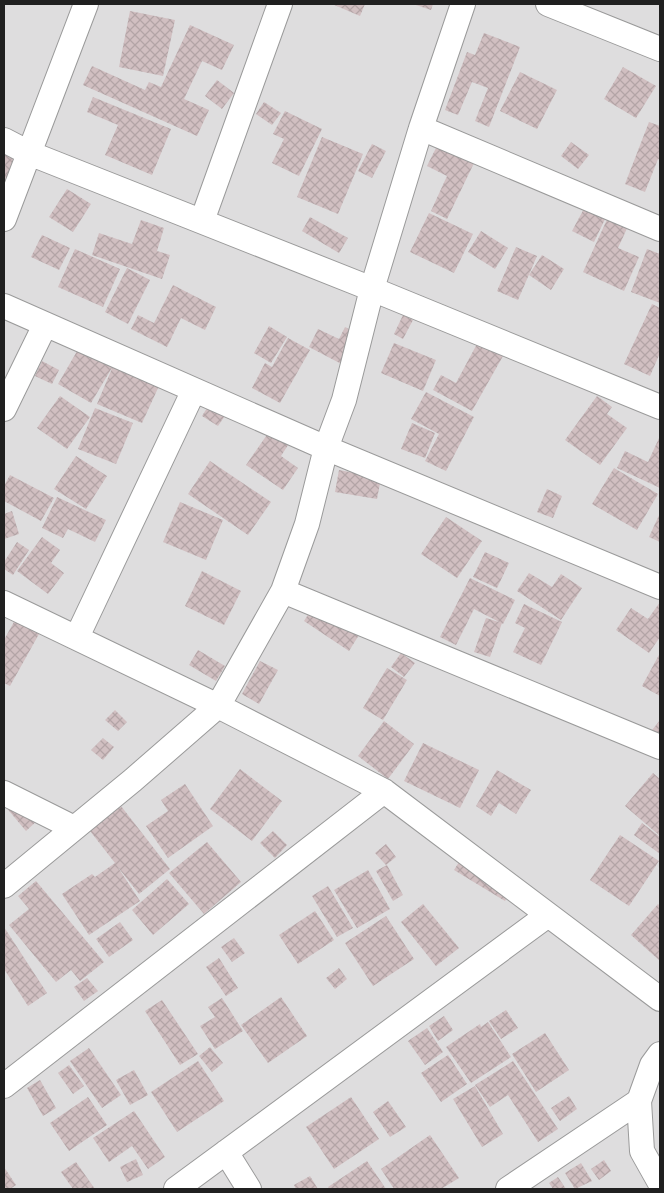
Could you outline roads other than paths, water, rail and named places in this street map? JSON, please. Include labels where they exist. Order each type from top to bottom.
[{"type":"street","points":[[4,219],[86,4]]},
{"type":"street","points":[[202,221],[280,4]]},
{"type":"street","points":[[4,886],[133,780],[218,706],[283,591],[307,524],[326,448],[344,400],[372,289],[421,128],[463,4]]},
{"type":"street","points":[[548,4],[660,49]]},
{"type":"street","points":[[421,128],[660,230]]},
{"type":"street","points":[[4,140],[29,153],[372,289],[660,407]]},
{"type":"street","points":[[4,306],[326,448],[660,587]]},
{"type":"street","points":[[4,409],[45,325]]},
{"type":"street","points":[[77,637],[194,390]]},
{"type":"street","points":[[283,591],[660,747]]},
{"type":"street","points":[[4,603],[218,706],[384,791],[660,999]]},
{"type":"street","points":[[4,1086],[384,791]]},
{"type":"street","points":[[4,793],[74,828]]},
{"type":"street","points":[[176,1189],[548,915]]},
{"type":"street","points":[[660,1054],[652,1065],[639,1101],[642,1151],[660,1182]]},
{"type":"street","points":[[508,1189],[639,1101]]},
{"type":"street","points":[[226,1152],[249,1189]]}]
